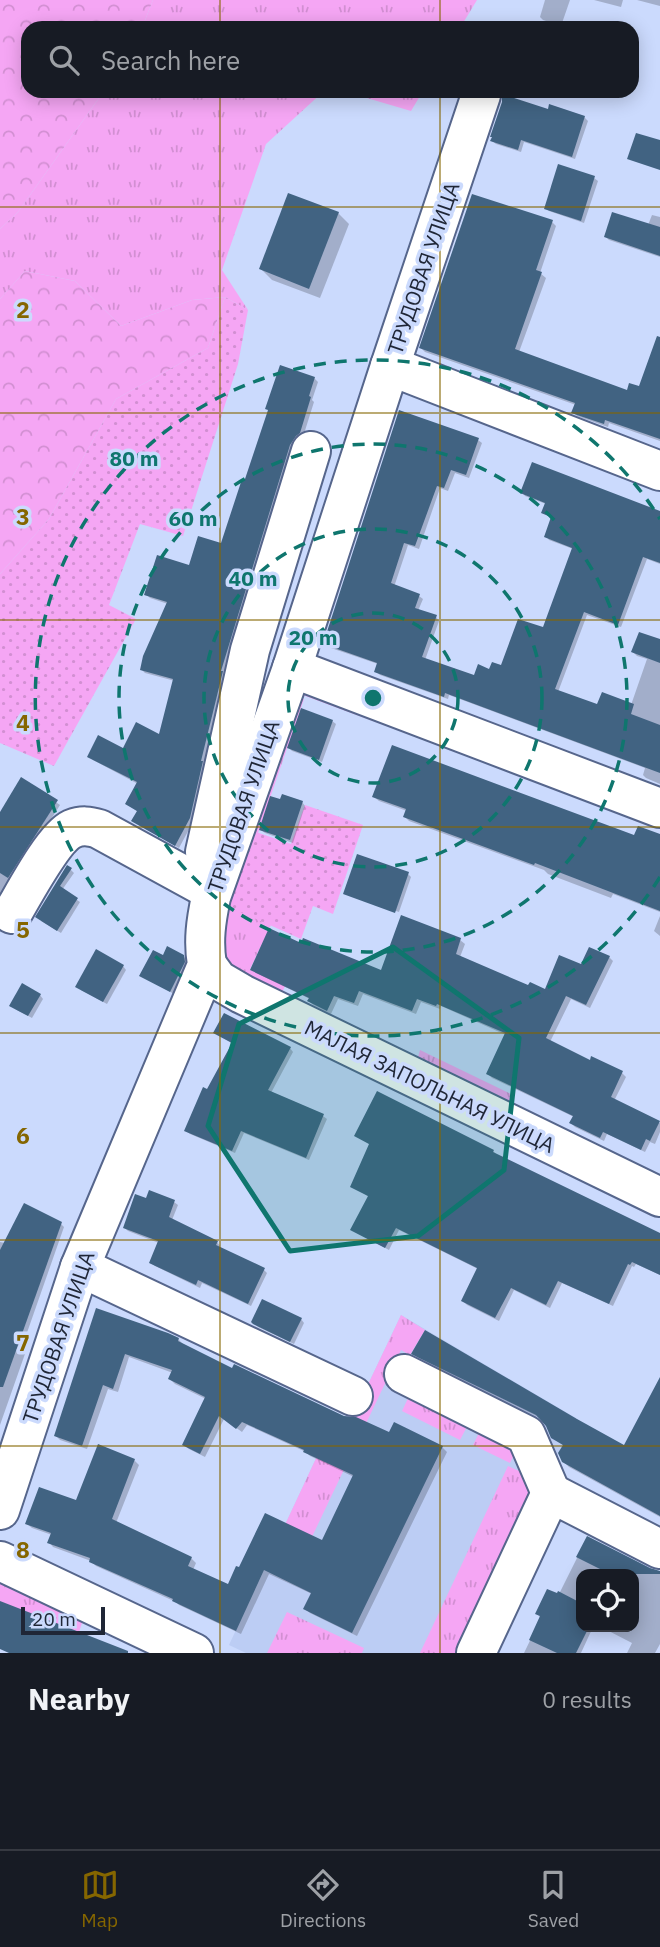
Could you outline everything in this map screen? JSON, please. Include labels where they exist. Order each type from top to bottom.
[{"type":"street","name":"ТРУДОВАЯ УЛИЦА","points":[[0,1510],[80,1267],[207,965],[204,947],[208,892],[292,668],[480,98]]},
{"type":"street","points":[[390,366],[660,471]]},
{"type":"street","points":[[208,892],[203,863],[250,650],[312,452]]},
{"type":"street","points":[[292,668],[660,807]]},
{"type":"street","points":[[12,914],[57,842],[70,830],[86,825],[99,829],[208,892]]},
{"type":"street","name":"МАЛАЯ ЗАПОЛЬНАЯ УЛИЦА","points":[[207,965],[218,980],[242,994],[660,1197]]},
{"type":"street","points":[[80,1267],[353,1396]]},
{"type":"street","points":[[404,1374],[526,1435],[551,1493],[660,1549]]},
{"type":"street","points":[[476,1653],[551,1493]]},
{"type":"street","points":[[0,1561],[194,1653]]},
{"type":"highlighted area","points":[[393,947],[519,1038],[504,1170],[418,1236],[290,1251],[208,1126],[239,1024]]},
{"type":"shaded area","points":[[401,1315],[576,1418],[464,1653],[246,1653],[229,1645],[319,1452],[333,1458]]},
{"type":"green space","points":[[0,0],[153,0],[145,21],[21,21],[21,98],[99,98],[18,212],[0,229]]},
{"type":"green space","points":[[153,0],[477,0],[464,21],[145,21]]},
{"type":"green space","points":[[99,98],[316,98],[266,144],[222,270],[248,310],[225,297],[192,300],[121,326],[75,281],[25,271],[0,299],[0,229],[18,212]]},
{"type":"green space","points":[[367,98],[419,98],[411,111]]},
{"type":"green space","points":[[25,271],[75,281],[121,326],[192,300],[225,297],[208,348],[116,399],[49,519],[0,574],[0,299]]},
{"type":"green space","points":[[225,297],[248,310],[238,364],[183,536],[140,524],[109,605],[136,619],[54,766],[0,743],[0,574],[49,519],[116,399],[208,348]]},
{"type":"green space","points":[[316,689],[415,726],[411,735],[300,694]]},
{"type":"green space","points":[[295,696],[304,699],[230,907],[271,925],[250,969],[285,986],[279,999],[223,961],[214,935]]},
{"type":"green space","points":[[305,805],[363,825],[333,914],[313,906],[301,939],[229,907],[256,832],[291,844]]},
{"type":"green space","points":[[420,1050],[513,1095],[505,1112],[415,1068]]},
{"type":"green space","points":[[401,1315],[425,1330],[410,1355],[401,1350],[310,1541],[283,1529],[319,1452],[333,1458]]},
{"type":"green space","points":[[411,1392],[470,1421],[460,1440],[402,1411]]},
{"type":"green space","points":[[482,1427],[519,1445],[510,1463],[473,1445]]},
{"type":"green space","points":[[508,1466],[541,1481],[457,1653],[420,1653]]},
{"type":"green space","points":[[0,1576],[83,1620],[79,1632],[0,1605]]},
{"type":"green space","points":[[287,1612],[364,1648],[362,1653],[267,1653]]},
{"type":"building","points":[[502,98],[514,98],[548,109],[549,104],[585,116],[572,157],[521,140],[518,150],[490,141]]},
{"type":"building","points":[[636,133],[660,140],[660,170],[627,159]]},
{"type":"building","points":[[558,164],[595,176],[581,221],[544,209]]},
{"type":"building","points":[[288,193],[339,212],[309,289],[259,269]]},
{"type":"building","points":[[472,194],[553,220],[536,270],[542,272],[515,349],[627,390],[629,383],[639,386],[657,336],[660,337],[660,439],[605,420],[604,424],[571,413],[575,403],[419,348]]},
{"type":"building","points":[[612,212],[660,227],[660,256],[604,237]]},
{"type":"building","points":[[280,365],[315,377],[309,396],[311,397],[300,433],[290,445],[221,671],[190,818],[175,846],[131,821],[137,811],[125,804],[137,782],[87,757],[98,735],[123,748],[136,722],[159,734],[173,679],[140,670],[143,656],[167,602],[144,595],[157,555],[189,565],[198,536],[221,543],[268,410],[265,409]]},
{"type":"building","points":[[399,410],[479,438],[466,475],[451,470],[444,488],[437,486],[415,546],[404,543],[391,583],[420,594],[415,608],[437,615],[422,657],[474,675],[478,664],[489,669],[492,662],[501,665],[518,619],[543,627],[572,548],[544,537],[551,517],[541,513],[545,503],[520,493],[532,462],[660,511],[660,563],[643,557],[618,625],[584,612],[555,689],[597,704],[602,692],[634,704],[631,714],[660,725],[660,773],[445,693],[444,697],[374,672],[377,663],[323,644]]},
{"type":"building","points":[[639,632],[660,639],[660,663],[631,652]]},
{"type":"building","points":[[301,708],[333,720],[319,760],[287,748]]},
{"type":"building","points":[[392,745],[634,835],[638,826],[660,834],[660,911],[535,863],[534,865],[403,817],[406,809],[372,797]]},
{"type":"building","points":[[21,777],[58,800],[8,878],[0,873],[0,812]]},
{"type":"building","points":[[282,794],[303,801],[290,840],[259,830],[270,796],[280,799]]},
{"type":"building","points":[[357,854],[409,872],[395,913],[343,894]]},
{"type":"building","points":[[67,865],[72,868],[60,886],[78,898],[57,931],[35,917]]},
{"type":"building","points":[[401,915],[461,938],[456,954],[528,985],[530,982],[545,989],[559,955],[581,964],[589,947],[610,956],[586,1005],[566,996],[546,1038],[590,1060],[591,1056],[623,1071],[611,1097],[660,1121],[650,1141],[646,1139],[641,1150],[603,1132],[600,1138],[569,1123],[573,1116],[486,1074],[505,1033],[437,1004],[436,1006],[417,999],[412,1011],[359,991],[354,1003],[334,996],[327,1011],[307,1001],[309,998],[250,970],[269,928],[301,943],[303,938],[381,970]]},
{"type":"building","points":[[167,946],[184,955],[185,962],[170,992],[139,976],[153,950],[163,955]]},
{"type":"building","points":[[96,949],[124,965],[103,1002],[75,987]]},
{"type":"building","points":[[22,983],[41,994],[28,1016],[9,1006]]},
{"type":"building","points":[[224,1013],[291,1047],[268,1090],[324,1114],[306,1158],[241,1131],[232,1151],[184,1131],[203,1087],[207,1089],[232,1043],[213,1033]]},
{"type":"building","points":[[377,1091],[494,1150],[493,1152],[660,1233],[660,1275],[632,1262],[628,1264],[609,1304],[558,1281],[546,1305],[511,1288],[495,1318],[461,1301],[477,1268],[396,1228],[385,1248],[350,1230],[368,1196],[350,1187],[369,1144],[354,1136]]},
{"type":"building","points":[[149,1190],[175,1200],[169,1217],[218,1241],[216,1245],[265,1268],[248,1304],[198,1280],[196,1285],[149,1263],[158,1241],[123,1228],[135,1194],[146,1198]]},
{"type":"building","points":[[24,1203],[62,1222],[3,1387],[0,1387],[0,1250]]},
{"type":"building","points":[[262,1299],[302,1318],[290,1342],[251,1322]]},
{"type":"building","points":[[96,1308],[168,1333],[179,1338],[178,1341],[232,1368],[234,1364],[344,1416],[356,1417],[389,1432],[394,1422],[443,1446],[352,1633],[303,1609],[311,1593],[264,1570],[236,1631],[172,1601],[173,1599],[89,1562],[90,1558],[47,1543],[51,1533],[25,1524],[39,1487],[76,1500],[98,1444],[135,1459],[112,1519],[192,1557],[188,1566],[228,1584],[265,1513],[322,1540],[353,1475],[242,1422],[236,1429],[219,1416],[200,1454],[182,1445],[205,1397],[168,1379],[172,1370],[125,1354],[113,1389],[103,1385],[82,1446],[54,1436]]},
{"type":"building","points":[[425,1330],[624,1445],[660,1377],[660,1516],[562,1462],[558,1453],[563,1445],[551,1438],[546,1426],[536,1415],[411,1354]]},
{"type":"building","points":[[587,1536],[660,1571],[660,1574],[639,1574],[639,1569],[600,1569],[576,1557]]},
{"type":"building","points":[[547,1589],[557,1593],[558,1591],[576,1600],[576,1632],[586,1632],[576,1653],[557,1653],[529,1640],[540,1616],[535,1614]]},
{"type":"building","points":[[0,1601],[128,1653],[9,1653],[0,1649]]}]
